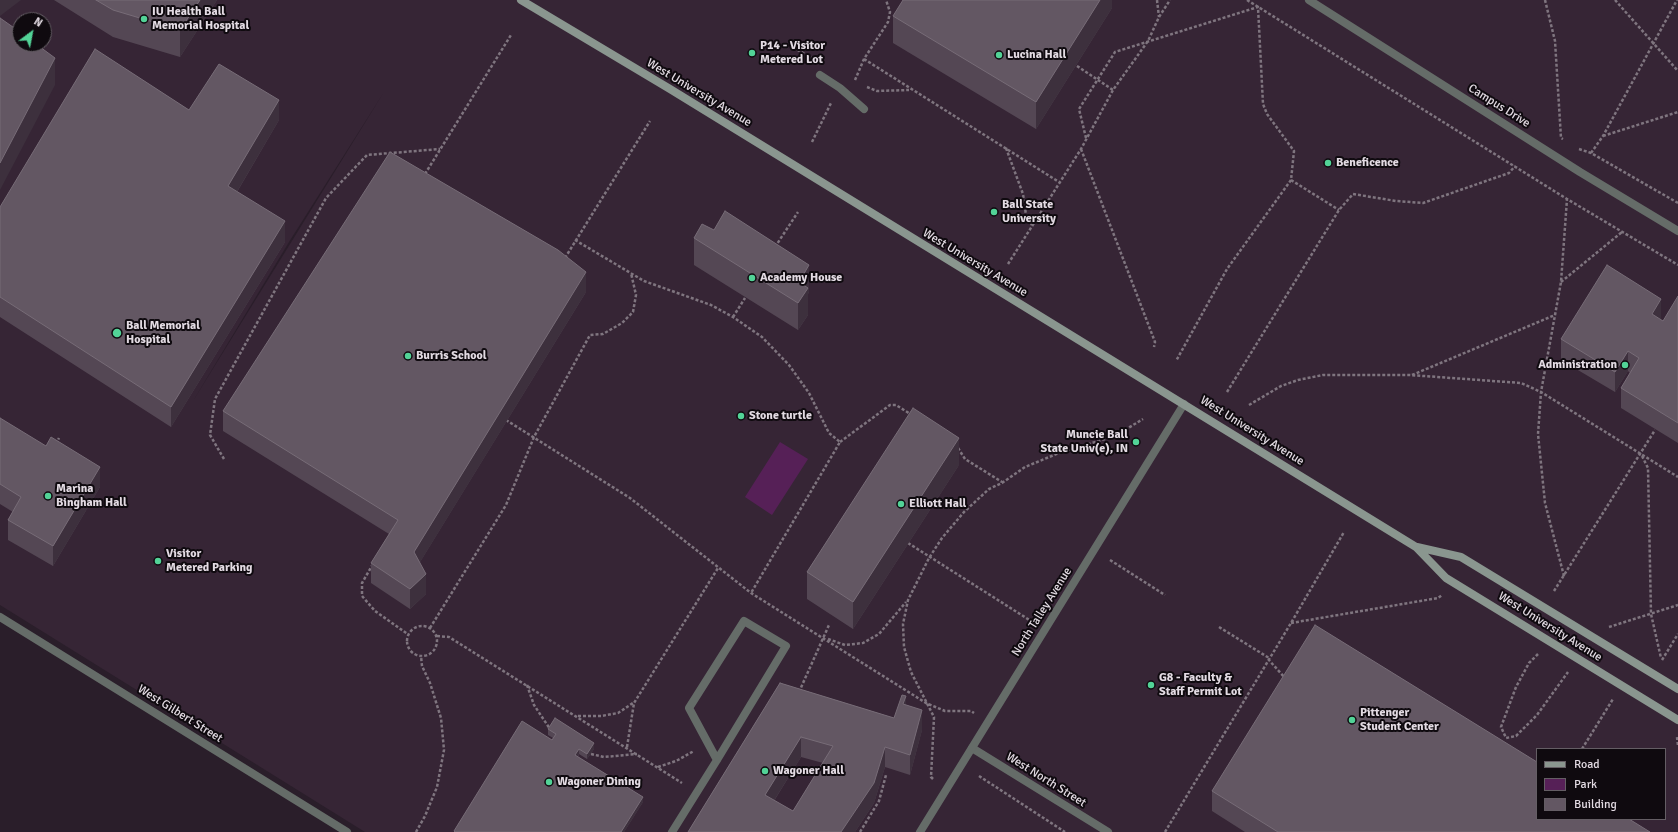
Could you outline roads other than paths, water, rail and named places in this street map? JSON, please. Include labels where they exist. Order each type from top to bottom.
[{"type":"street","name":"West University Avenue","points":[[521,0],[676,93],[1416,547],[1446,578],[1678,720]]},
{"type":"street","name":"Campus Drive","points":[[1309,0],[1580,172],[1678,231]]},
{"type":"street","points":[[820,75],[840,88],[864,109]]},
{"type":"street","name":"North Talley Avenue","points":[[920,832],[1184,404]]},
{"type":"street","name":"West University Avenue","points":[[1416,547],[1461,557],[1678,689]]},
{"type":"street","name":"West Gilbert Street","points":[[0,617],[347,832]]},
{"type":"street","points":[[672,832],[717,760],[786,646],[744,620],[688,708],[717,760]]},
{"type":"street","name":"West North Street","points":[[972,748],[1108,832]]},
{"type":"place","name":"IU Health Ball Memorial Hospital","points":[[144,19]]},
{"type":"place","name":"P14 - Visitor Metered Lot","points":[[752,53]]},
{"type":"place","name":"Lucina Hall","points":[[999,55]]},
{"type":"place","name":"Beneficence","points":[[1328,163]]},
{"type":"place","name":"Ball State University","points":[[994,212]]},
{"type":"place","name":"Academy House","points":[[752,278]]},
{"type":"place","name":"Ball Memorial Hospital","points":[[117,333]]},
{"type":"place","name":"Burris School","points":[[408,356]]},
{"type":"place","name":"Administration","points":[[1625,365]]},
{"type":"place","name":"Stone turtle","points":[[741,416]]},
{"type":"place","name":"Muncie Ball State Univ(e), IN","points":[[1136,442]]},
{"type":"place","name":"Marina Bingham Hall","points":[[48,496]]},
{"type":"place","name":"Elliott Hall","points":[[901,504]]},
{"type":"place","name":"Visitor Metered Parking","points":[[158,561]]},
{"type":"place","name":"G8 - Faculty & Staff Permit Lot","points":[[1151,685]]},
{"type":"place","name":"Pittenger Student Center","points":[[1352,720]]},
{"type":"place","name":"Wagoner Hall","points":[[765,771]]},
{"type":"place","name":"Wagoner Dining","points":[[549,782]]}]
